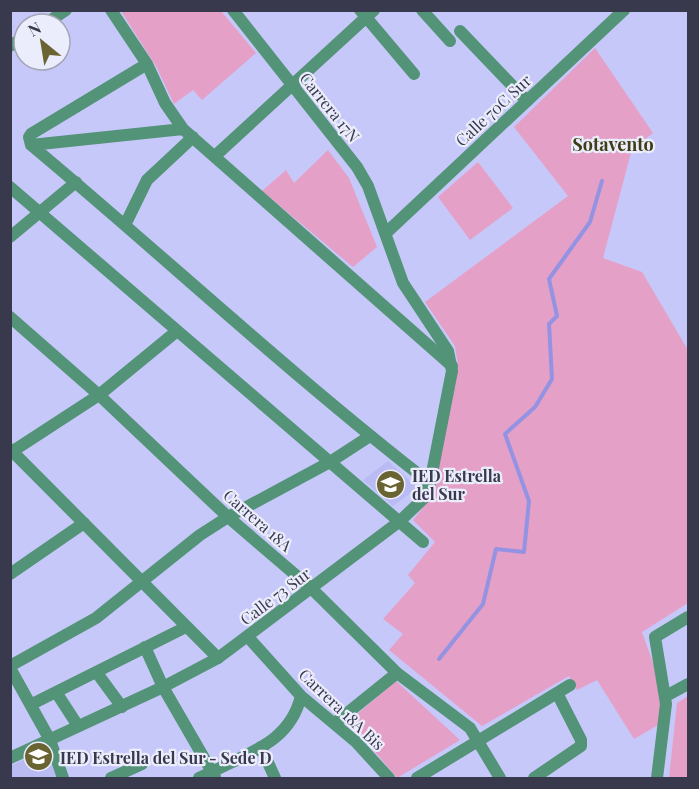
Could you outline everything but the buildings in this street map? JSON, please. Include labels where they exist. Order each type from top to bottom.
[{"type":"street","points":[[111,10],[147,64],[165,103],[188,133],[452,366]]},
{"type":"street","points":[[422,10],[450,41]]},
{"type":"street","name":"Calle 70C Sur","points":[[386,233],[624,10]]},
{"type":"street","name":"Carrera 17N","points":[[239,13],[357,167],[386,233],[405,288],[448,351],[452,366]]},
{"type":"street","points":[[214,156],[367,13],[414,74]]},
{"type":"street","points":[[460,31],[527,101]]},
{"type":"street","points":[[31,140],[147,64]]},
{"type":"street","points":[[31,140],[188,133]]},
{"type":"street","points":[[125,225],[147,180],[188,133]]},
{"type":"street","points":[[31,140],[253,338],[430,483]]},
{"type":"street","points":[[10,237],[76,182]]},
{"type":"street","points":[[10,187],[42,212],[423,542]]},
{"type":"street","name":"Carrera 18A","points":[[10,317],[99,395],[228,517],[312,589],[397,673],[470,728],[480,740],[500,778]]},
{"type":"street","points":[[177,331],[99,395],[12,450],[218,658]]},
{"type":"street","name":"Calle 73 Sur","points":[[10,758],[122,707],[218,658],[400,521],[423,499],[430,483],[452,366]]},
{"type":"street","points":[[63,778],[50,740],[10,667],[78,630],[228,517],[330,462],[370,436]]},
{"type":"street","points":[[10,574],[84,523]]},
{"type":"street","points":[[657,778],[666,696],[655,649],[655,637],[688,617]]},
{"type":"street","points":[[32,704],[186,627]]},
{"type":"street","name":"Carrera 18A Bis","points":[[248,637],[301,696],[335,723],[387,778]]},
{"type":"street","points":[[145,647],[163,687],[213,775]]},
{"type":"street","points":[[97,673],[122,707]]},
{"type":"street","points":[[335,723],[397,673]]},
{"type":"street","points":[[666,696],[688,684]]},
{"type":"street","points":[[417,778],[570,685]]},
{"type":"street","points":[[56,692],[78,726]]},
{"type":"street","points":[[534,778],[581,746],[582,740],[556,693]]},
{"type":"street","points":[[199,778],[213,775],[261,747],[286,729],[298,709],[301,696]]},
{"type":"street","points":[[261,747],[275,778]]},
{"type":"street","points":[[111,778],[142,764]]},
{"type":"shaded area","points":[[121,11],[221,11],[256,53],[202,100],[193,90],[174,104],[157,68]]},
{"type":"shaded area","points":[[595,48],[653,133],[632,149],[603,258],[642,272],[688,350],[688,603],[642,632],[658,678],[661,700],[658,725],[634,739],[597,680],[577,690],[569,676],[482,726],[389,650],[403,634],[383,619],[415,583],[408,575],[435,542],[413,520],[431,498],[458,366],[455,346],[425,302],[568,196],[514,127]]},
{"type":"shaded area","points":[[328,150],[349,178],[377,247],[353,267],[262,191],[286,170],[294,183]]},
{"type":"shaded area","points":[[478,162],[513,208],[470,240],[438,197]]},
{"type":"shaded area","name":"IED Estrella del Sur","points":[[388,461],[418,488],[393,506],[363,480]]},
{"type":"shaded area","points":[[396,681],[460,740],[397,778],[349,721]]},
{"type":"shaded area","points":[[688,696],[688,778],[669,778],[677,703]]},
{"type":"shaded area","name":"IED Estrella del Sur - Sede D","points":[[47,749],[57,778],[11,778],[10,766]]},
{"type":"waterway","points":[[439,659],[483,604],[496,549],[524,552],[529,501],[505,434],[535,407],[552,379],[549,324],[557,316],[549,279],[590,222],[602,181]]},
{"type":"place","name":"IED Estrella del Sur","points":[[391,484]]},
{"type":"place","name":"IED Estrella del Sur - Sede D","points":[[39,757]]},
{"type":"district","name":"Sotavento","points":[[613,144]]}]
